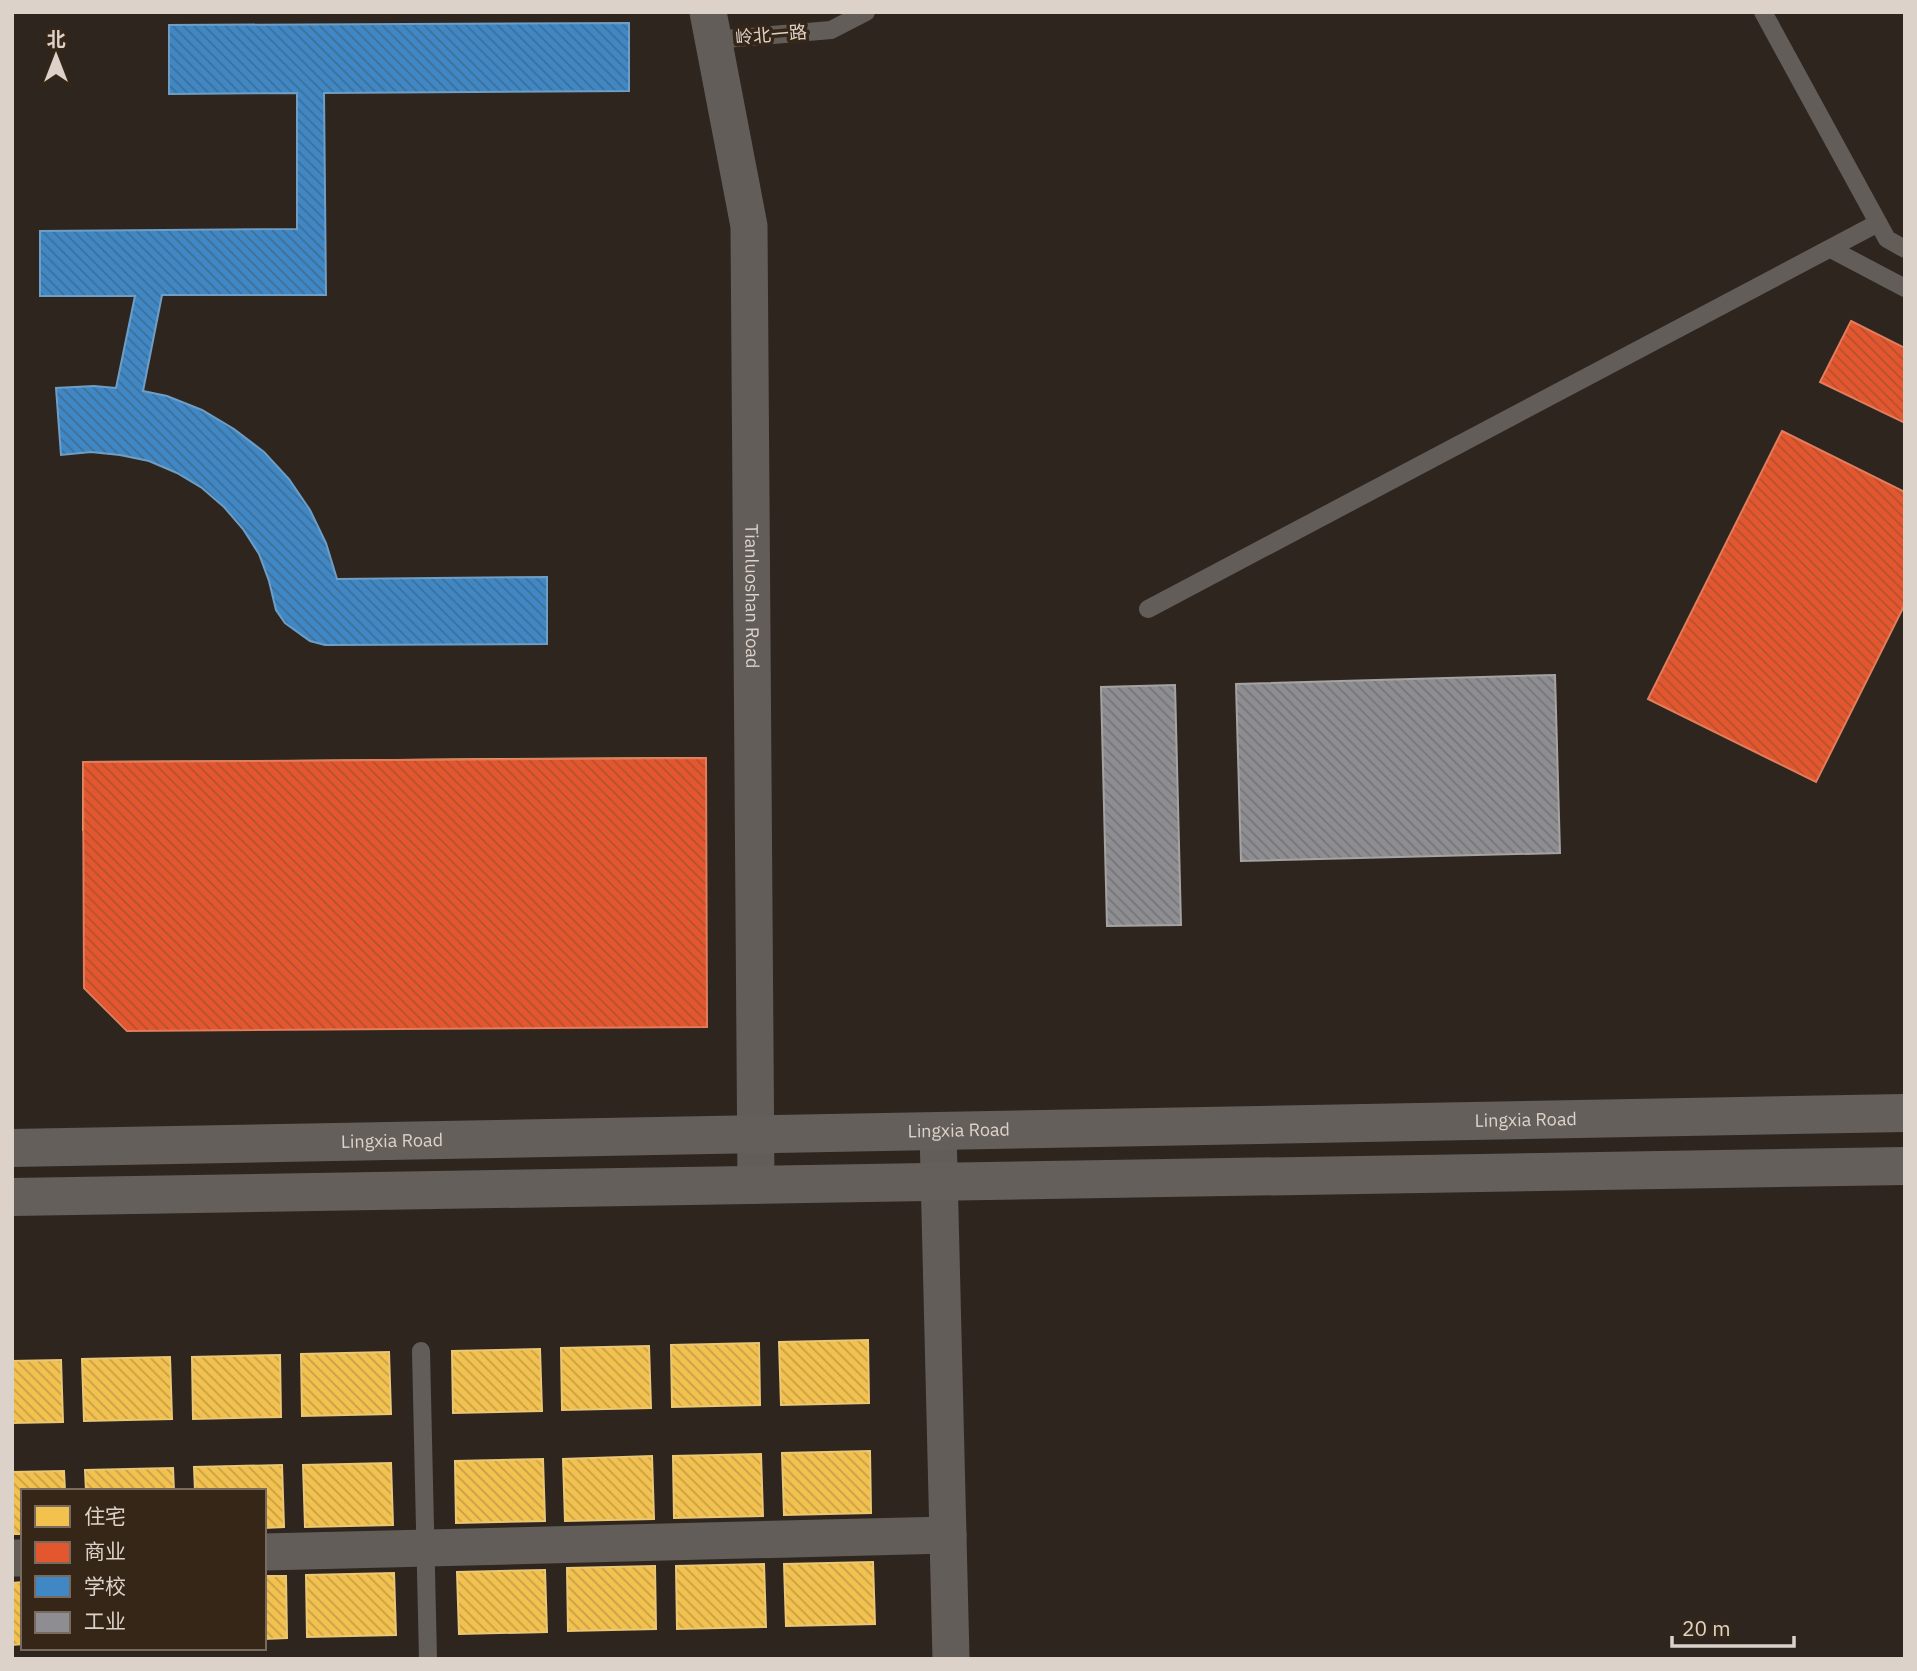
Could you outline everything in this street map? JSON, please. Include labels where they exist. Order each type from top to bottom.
[{"type":"street","name":"Tianluoshan Road","points":[[710,26],[749,226],[756,1185]]},
{"type":"street","name":"Lingxia Road","points":[[12,1148],[1905,1112]]},
{"type":"street","points":[[938,1131],[951,1659]]},
{"type":"street","points":[[12,1197],[1905,1166]]},
{"type":"street","points":[[266,1552],[948,1535]]},
{"type":"lane","name":"岭北一路","points":[[710,26],[831,30],[866,12]]},
{"type":"lane","points":[[1763,12],[1882,231],[1905,249]]},
{"type":"lane","points":[[1148,609],[1831,249],[1882,231]]},
{"type":"lane","points":[[1831,249],[1905,288]]},
{"type":"lane","points":[[421,1351],[428,1659]]},
{"type":"building: 住宅","points":[[706,758],[706,826],[639,826],[639,859],[657,859],[658,938],[548,938],[547,859],[566,859],[565,827],[498,827],[498,759]]},
{"type":"building: 住宅","points":[[498,759],[498,827],[431,828],[431,860],[450,860],[450,939],[341,940],[340,861],[358,860],[358,828],[291,829],[291,761]]},
{"type":"building: 住宅","points":[[291,761],[291,829],[224,829],[224,861],[242,861],[243,940],[133,941],[132,862],[150,861],[150,830],[83,830],[83,762]]},
{"type":"building: 住宅","points":[[868,1340],[869,1403],[781,1405],[779,1342]]},
{"type":"building: 住宅","points":[[759,1343],[760,1405],[672,1407],[671,1345]]},
{"type":"building: 住宅","points":[[649,1346],[651,1408],[562,1410],[561,1348]]},
{"type":"building: 住宅","points":[[540,1349],[542,1411],[453,1413],[452,1351]]},
{"type":"building: 住宅","points":[[389,1352],[391,1414],[302,1416],[301,1354]]},
{"type":"building: 住宅","points":[[280,1355],[281,1417],[193,1419],[192,1357]]},
{"type":"building: 住宅","points":[[170,1357],[172,1419],[84,1421],[82,1359]]},
{"type":"building: 住宅","points":[[61,1360],[63,1422],[12,1423],[12,1361]]},
{"type":"building: 住宅","points":[[870,1451],[871,1513],[784,1515],[782,1453]]},
{"type":"building: 住宅","points":[[761,1454],[763,1516],[674,1518],[673,1456]]},
{"type":"building: 住宅","points":[[652,1456],[654,1519],[565,1521],[563,1459]]},
{"type":"building: 住宅","points":[[543,1459],[545,1521],[456,1523],[455,1461]]},
{"type":"building: 住宅","points":[[391,1463],[393,1525],[305,1527],[303,1465]]},
{"type":"building: 住宅","points":[[282,1465],[284,1527],[266,1528],[266,1489],[195,1489],[194,1467]]},
{"type":"building: 住宅","points":[[173,1468],[174,1489],[86,1489],[85,1470]]},
{"type":"building: 住宅","points":[[64,1471],[65,1489],[21,1489],[21,1534],[12,1534],[12,1472]]},
{"type":"building: 住宅","points":[[873,1562],[875,1624],[786,1626],[784,1564]]},
{"type":"building: 住宅","points":[[764,1564],[766,1627],[677,1629],[676,1566]]},
{"type":"building: 住宅","points":[[655,1566],[656,1629],[568,1631],[567,1568]]},
{"type":"building: 住宅","points":[[545,1570],[547,1632],[459,1634],[457,1572]]},
{"type":"building: 住宅","points":[[394,1573],[396,1635],[307,1637],[306,1575]]},
{"type":"building: 住宅","points":[[266,1576],[286,1576],[287,1638],[266,1639]]},
{"type":"building: 住宅","points":[[21,1582],[21,1644],[12,1645],[12,1583]]},
{"type":"building: 商业","points":[[1851,321],[1905,348],[1905,423],[1820,382]]},
{"type":"building: 商业","points":[[1782,431],[1905,492],[1905,604],[1816,782],[1648,699]]},
{"type":"building: 商业","points":[[706,758],[707,1027],[127,1031],[84,988],[83,762]]},
{"type":"building: 学校","points":[[629,23],[629,91],[324,93],[326,295],[162,295],[143,391],[167,396],[202,410],[234,429],[264,452],[289,479],[310,510],[326,543],[337,579],[547,577],[547,644],[325,645],[310,641],[285,623],[276,610],[259,554],[224,507],[202,488],[149,461],[91,452],[61,455],[56,388],[116,388],[135,296],[40,296],[40,231],[297,229],[297,93],[169,94],[169,25]]},
{"type":"building: 工业","points":[[1555,675],[1560,853],[1241,861],[1236,684]]},
{"type":"building: 工业","points":[[1175,685],[1181,925],[1107,926],[1101,687]]}]
